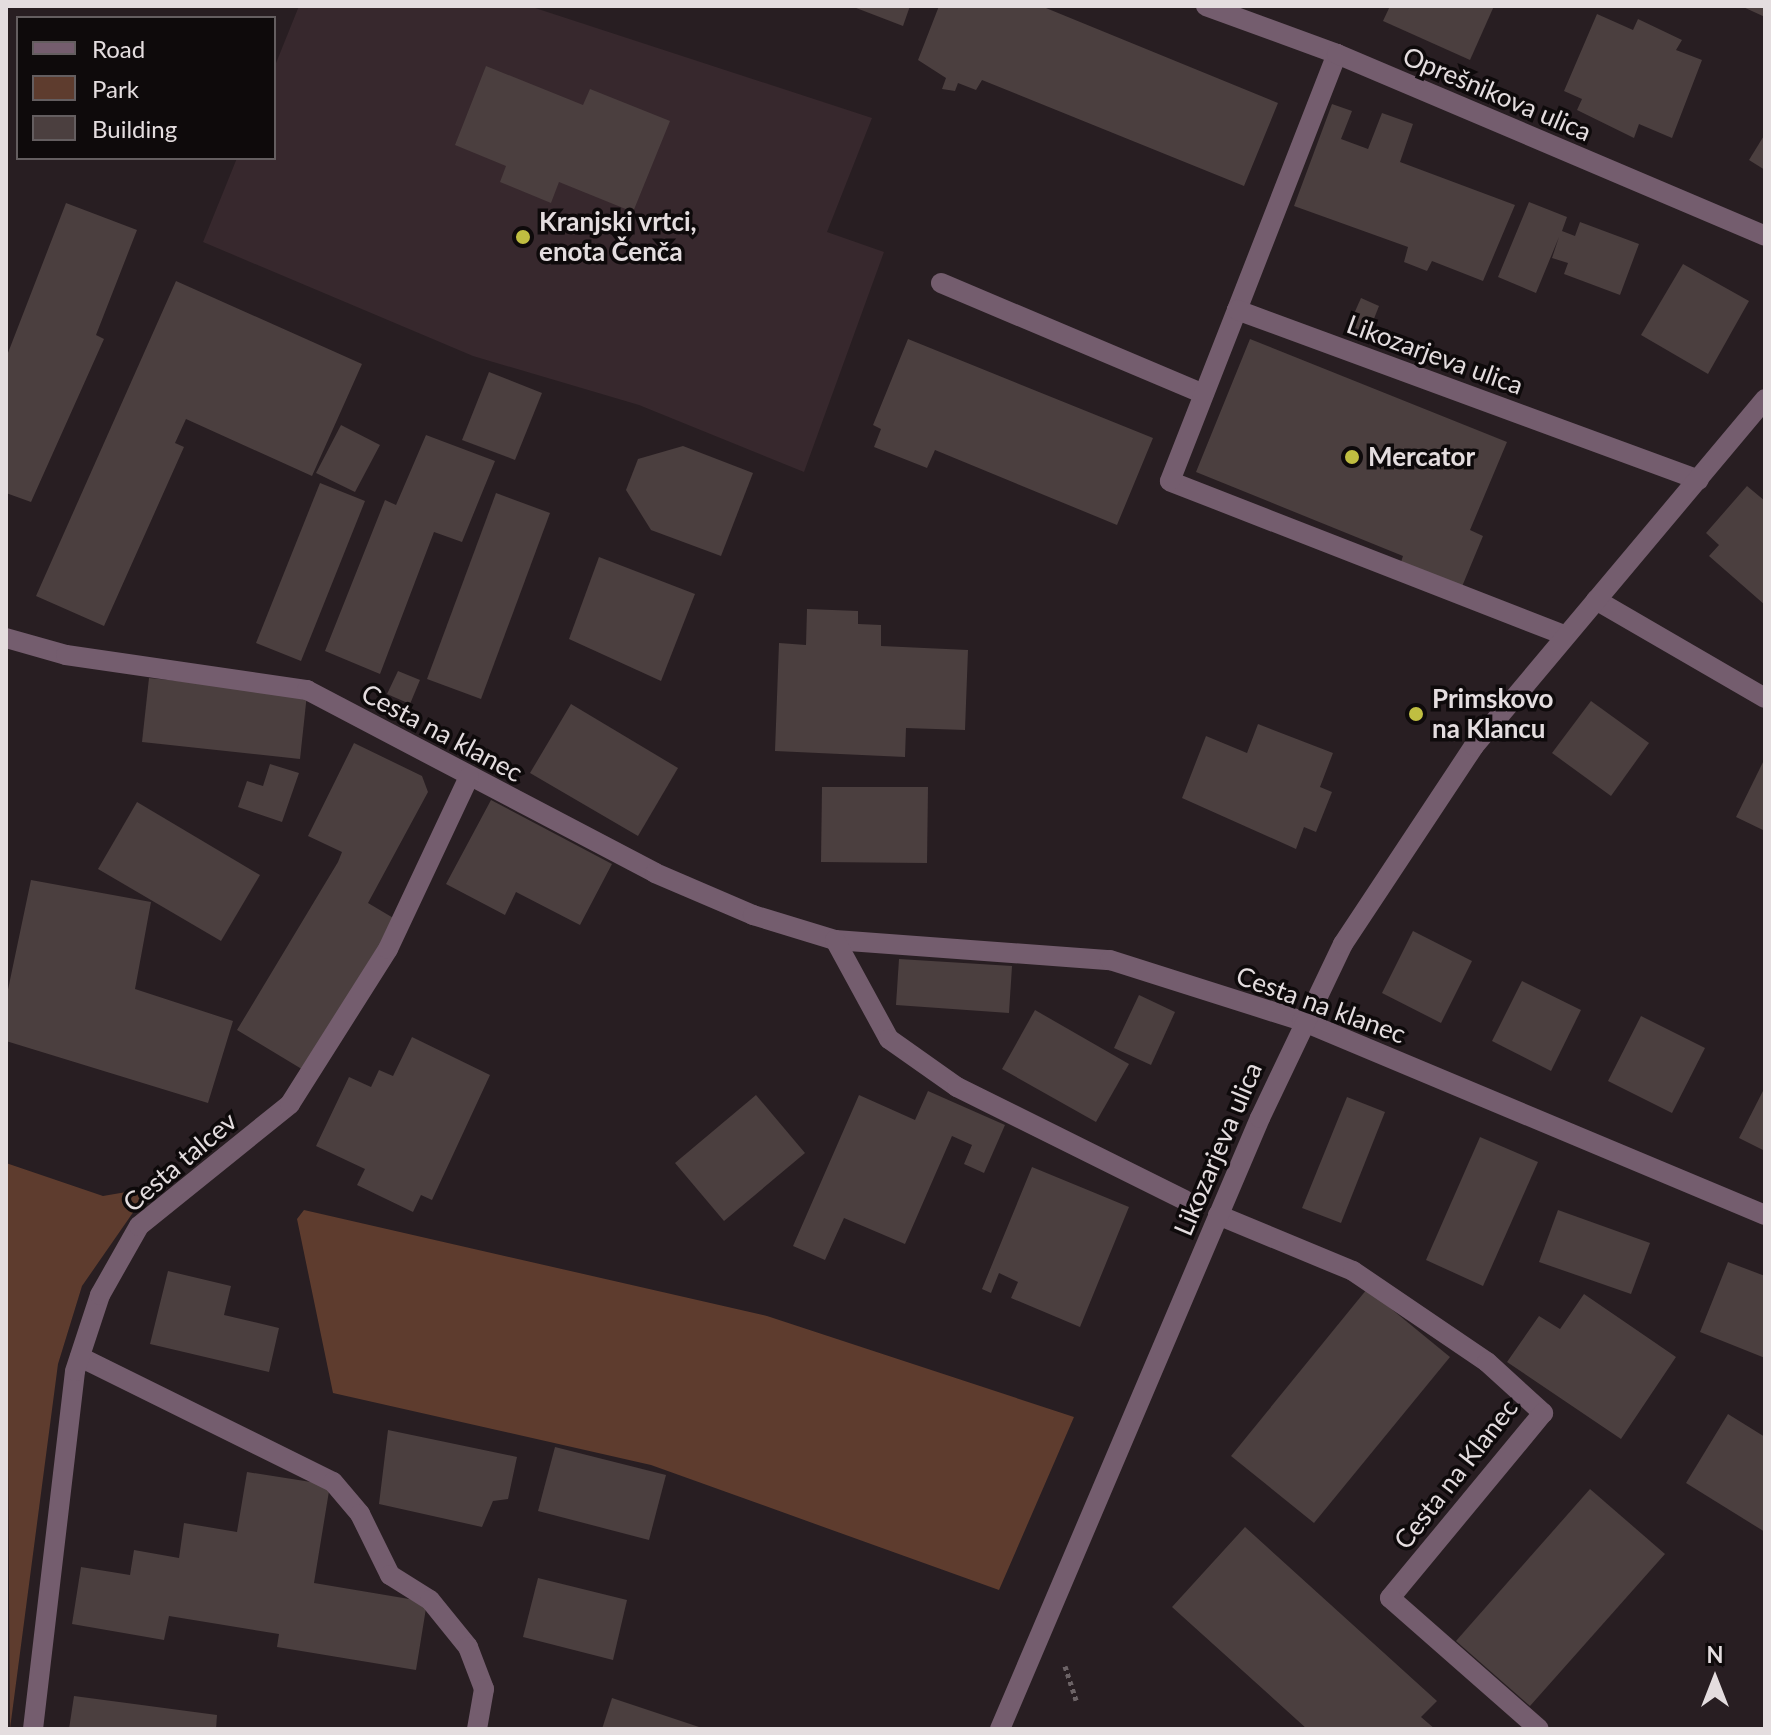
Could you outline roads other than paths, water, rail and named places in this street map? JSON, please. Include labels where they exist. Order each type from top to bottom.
[{"type":"street","name":"Oprešnikova ulica","points":[[1206,6],[1337,54],[1765,236]]},
{"type":"street","points":[[1337,54],[1170,481],[1564,635]]},
{"type":"street","points":[[941,283],[1204,394]]},
{"type":"street","name":"Likozarjeva ulica","points":[[1237,310],[1699,480]]},
{"type":"street","name":"Likozarjeva ulica","points":[[1000,1729],[1302,1021],[1390,865],[1564,635],[1765,399]]},
{"type":"street","points":[[1596,600],[1765,698]]},
{"type":"street","name":"Cesta na klanec","points":[[6,638],[66,655],[307,690],[655,873],[835,940],[1110,960],[1302,1021],[1765,1215]]},
{"type":"street","name":"Cesta talcev","points":[[33,1729],[80,1357],[100,1295],[139,1226],[290,1104],[388,949],[469,777]]},
{"type":"street","points":[[835,940],[889,1039],[957,1087],[1185,1200]]},
{"type":"street","name":"Cesta na Klanec","points":[[1218,1215],[1353,1271],[1487,1362],[1543,1413],[1390,1598],[1539,1729]]},
{"type":"street","points":[[80,1357],[333,1482],[360,1514],[390,1575],[430,1600],[468,1647],[484,1689],[477,1729]]},
{"type":"place","name":"Kranjski vrtci, enota Čenča","points":[[523,237]]},
{"type":"place","name":"Mercator","points":[[1352,457]]},
{"type":"place","name":"Primskovo na Klancu","points":[[1416,714]]}]
